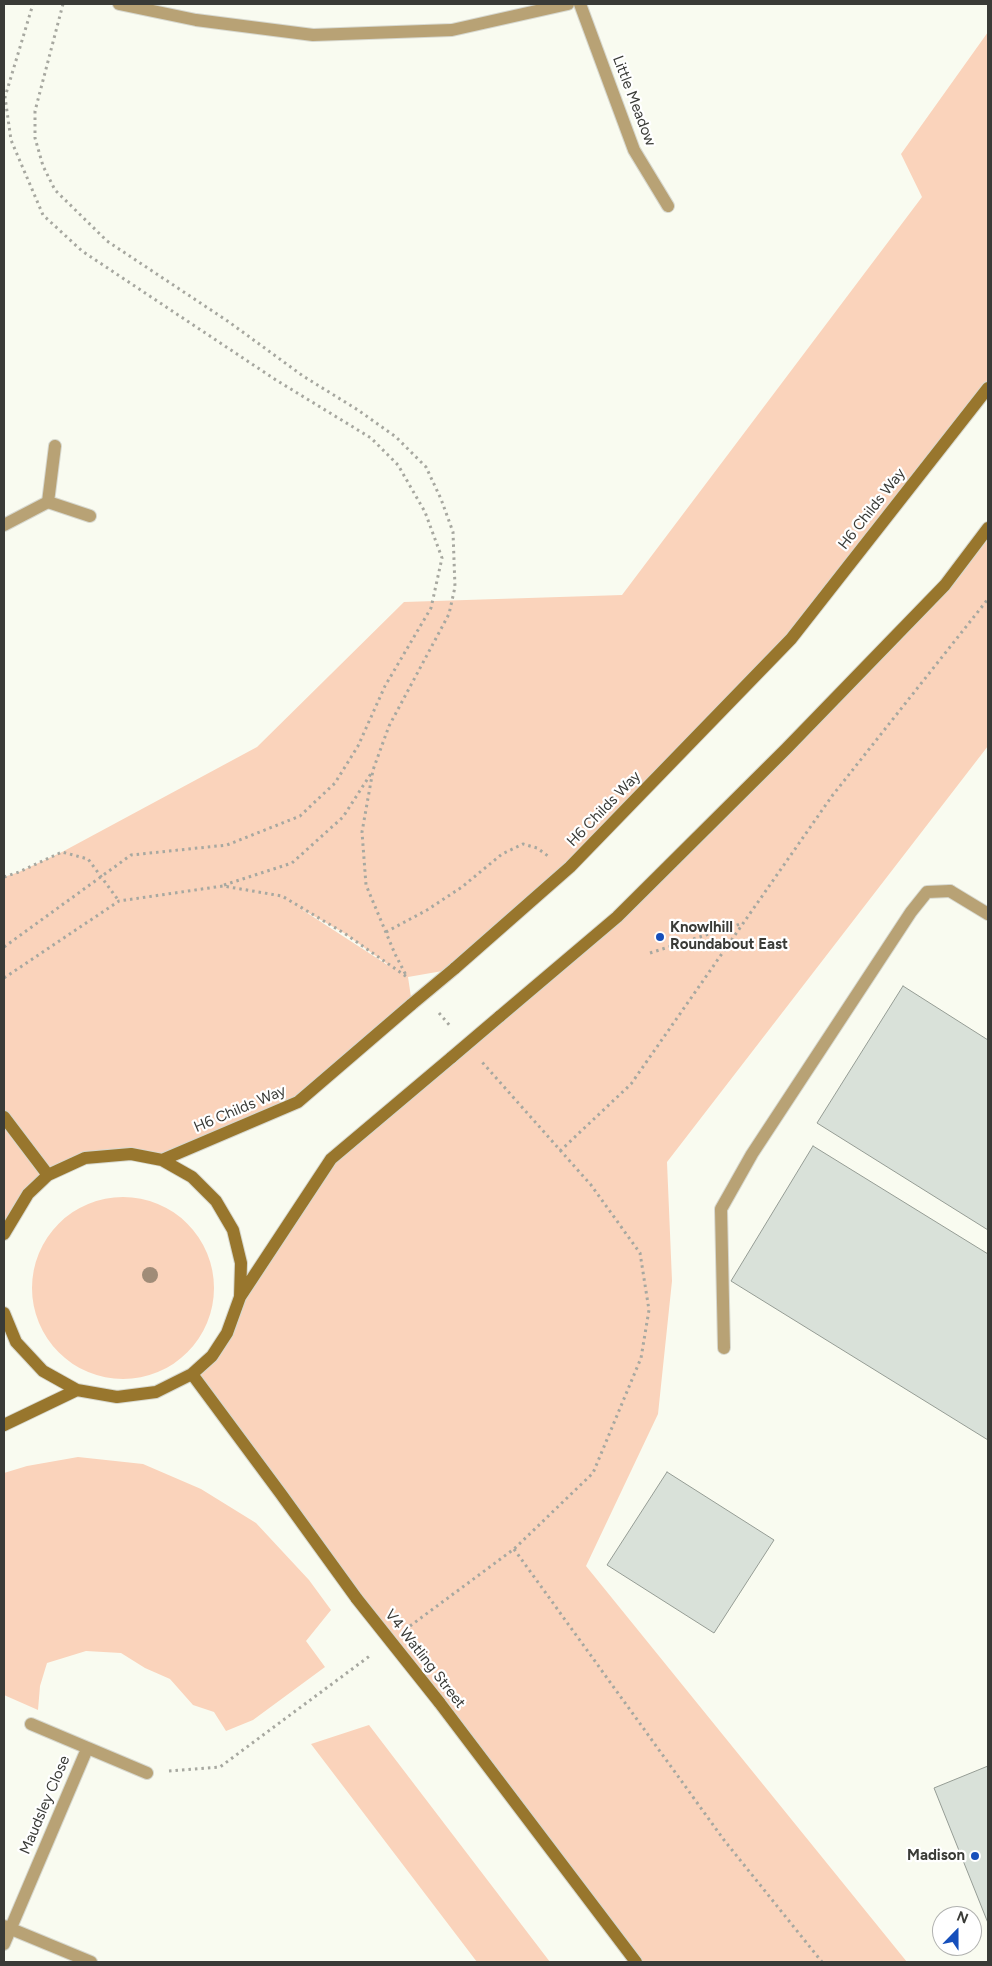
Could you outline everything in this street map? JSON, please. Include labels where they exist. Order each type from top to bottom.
[{"type":"street","points":[[118,4],[196,20],[313,34],[452,30],[568,4]]},
{"type":"street","name":"Little Meadow","points":[[580,4],[634,150],[668,206]]},
{"type":"street","name":"H6 Childs Way","points":[[162,1160],[298,1102],[570,867],[792,639],[988,388]]},
{"type":"street","points":[[48,502],[55,446]]},
{"type":"street","points":[[4,525],[48,502],[90,516]]},
{"type":"street","points":[[4,1313],[16,1342],[43,1371],[77,1390],[116,1397],[136,1395],[156,1392],[192,1374],[212,1356],[227,1333],[240,1296],[331,1159],[617,917],[786,750],[945,585],[988,528]]},
{"type":"street","points":[[724,1348],[722,1209],[752,1154],[911,912],[927,892],[950,891],[988,914]]},
{"type":"street","points":[[4,1117],[48,1175]]},
{"type":"street","points":[[4,1234],[28,1194],[48,1175],[85,1158],[132,1154],[162,1160],[192,1177],[216,1201],[233,1230],[241,1262],[240,1296]]},
{"type":"street","name":"V4 Watling Street","points":[[192,1374],[282,1494],[356,1599],[438,1702],[636,1962]]},
{"type":"street","points":[[4,1425],[77,1390]]},
{"type":"street","name":"Maudsley Close","points":[[31,1724],[87,1750],[147,1773]]},
{"type":"street","name":"Maudsley Close","points":[[4,1944],[7,1928],[87,1750]]},
{"type":"street","points":[[7,1928],[91,1962]]},
{"type":"path","points":[[4,947],[130,856],[227,845],[300,816],[335,783],[358,746],[385,686],[431,608],[442,558],[425,512],[398,465],[371,438],[276,380],[82,251],[43,215],[11,140],[5,97],[34,4]]},
{"type":"path","points":[[63,4],[35,111],[35,138],[43,166],[55,190],[107,240],[229,322],[303,376],[358,410],[396,437],[426,467],[441,499],[453,532],[455,587],[448,614],[389,726],[373,770],[362,832],[366,885],[407,977]]},
{"type":"path","points":[[560,1152],[631,1084],[832,796],[988,599]]},
{"type":"path","points":[[4,976],[119,901],[223,886],[292,863],[343,816],[373,770]]},
{"type":"path","points":[[386,932],[427,910],[462,887],[502,854],[523,844],[537,848],[553,859]]},
{"type":"path","points":[[4,876],[18,872],[62,852],[88,859],[119,901]]},
{"type":"path","points":[[223,886],[282,896],[344,933],[407,977],[414,984]]},
{"type":"path","points":[[650,953],[741,924]]},
{"type":"path","points":[[438,1012],[456,1033]]},
{"type":"path","points":[[403,1631],[514,1549],[593,1473],[642,1358],[649,1310],[640,1253],[591,1185],[479,1059]]},
{"type":"path","points":[[514,1549],[724,1840],[822,1962]]},
{"type":"path","points":[[147,1773],[220,1767],[379,1649]]},
{"type":"shaded area","points":[[988,32],[988,388],[791,639],[570,867],[454,969],[408,977],[412,1004],[298,1102],[162,1160],[85,1158],[48,1175],[4,1234],[4,877],[62,852],[257,747],[404,602],[622,595],[922,197],[901,154]],"holes":[[[298,907],[344,933],[390,966]]]},
{"type":"shaded area","points":[[988,527],[988,746],[667,1162],[672,1281],[658,1414],[586,1566],[907,1962],[636,1962],[192,1374],[212,1356],[240,1297],[331,1159],[617,917],[945,585]]},
{"type":"shaded area","points":[[132,1197],[158,1204],[174,1212],[193,1230],[207,1253],[214,1279],[214,1297],[207,1323],[199,1339],[181,1358],[174,1364],[149,1375],[132,1379],[114,1379],[88,1372],[72,1364],[47,1339],[39,1323],[34,1306],[32,1279],[39,1253],[47,1237],[72,1212],[88,1204],[105,1199]]},
{"type":"shaded area","points":[[78,1457],[143,1464],[201,1489],[256,1523],[309,1580],[331,1610],[306,1641],[325,1667],[253,1720],[226,1731],[214,1712],[193,1705],[170,1679],[145,1668],[121,1653],[86,1651],[47,1663],[40,1686],[38,1710],[4,1695],[4,1473],[27,1466]]},
{"type":"shaded area","points":[[369,1725],[550,1962],[477,1962],[311,1744]]},
{"type":"building","points":[[903,986],[988,1040],[988,1230],[817,1123]]},
{"type":"building","points":[[813,1146],[988,1254],[988,1440],[731,1281]]},
{"type":"building","points":[[667,1472],[774,1540],[714,1633],[607,1565]]},
{"type":"building","name":"Madison","points":[[988,1766],[988,1923],[982,1906],[934,1788]]},
{"type":"place","name":"Knowlhill Roundabout East","points":[[660,937]]},
{"type":"place","name":"Madison","points":[[975,1856]]}]
